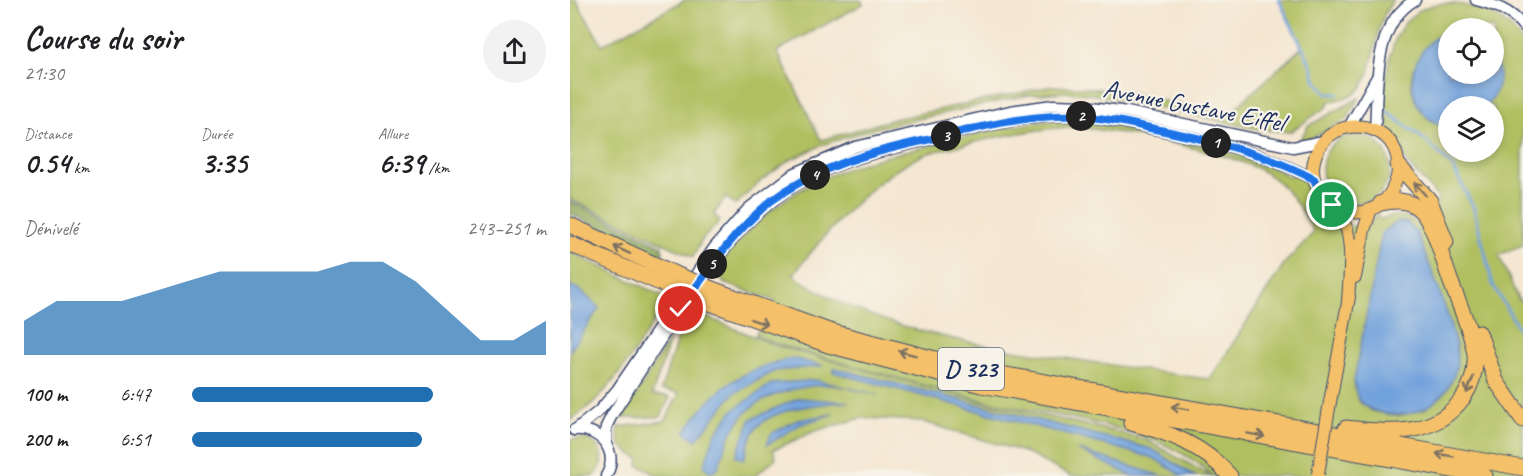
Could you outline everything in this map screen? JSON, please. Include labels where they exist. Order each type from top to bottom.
[{"type":"highway","points":[[1398,165],[1430,201],[1496,381],[1523,420]]},
{"type":"highway","points":[[1238,418],[1283,419],[1380,432],[1408,430],[1430,426],[1445,418],[1471,387],[1475,366],[1473,344],[1426,217],[1408,202],[1376,206]]},
{"type":"highway","name":"D 323","points":[[570,225],[671,280]]},
{"type":"highway","name":"D 323","points":[[570,244],[671,280],[871,358],[1033,396],[1485,476]]},
{"type":"highway","name":"D 323","points":[[708,295],[922,357],[1015,378],[1523,468]]},
{"type":"highway","points":[[1033,396],[1063,407],[1176,436],[1201,451],[1230,476]]},
{"type":"main road","points":[[1317,475],[1348,303],[1366,222],[1376,206],[1395,186],[1398,165],[1392,147],[1375,131],[1349,127],[1333,133],[1324,141],[1314,159],[1314,179],[1320,192],[1342,218],[1349,238],[1348,303]]},
{"type":"main road","points":[[1332,205],[1349,211],[1376,206]]},
{"type":"street","points":[[1375,131],[1377,76],[1387,31],[1396,15],[1415,0]]},
{"type":"street","points":[[1476,0],[1500,7],[1515,16],[1523,26]]},
{"type":"street","points":[[1349,127],[1377,76]]},
{"type":"street","name":"Avenue Gustave Eiffel","points":[[572,431],[599,411],[617,390],[714,249],[736,222],[762,197],[795,173],[843,151],[1010,111],[1053,105],[1109,109],[1293,147],[1324,141]]},
{"type":"street","name":"Avenue Gustave Eiffel","points":[[606,476],[611,463],[606,443],[609,422],[681,309],[732,239],[784,192],[845,161],[1016,120],[1077,116],[1108,119],[1249,150],[1314,179]]},
{"type":"street","points":[[572,431],[596,434],[606,443]]},
{"type":"green space","points":[[570,0],[576,0],[602,45],[685,0],[861,0],[863,4],[777,51],[821,140],[894,119],[1052,86],[1091,88],[1133,94],[1228,115],[1302,47],[1279,0],[1394,0],[1381,23],[1371,65],[1361,88],[1353,95],[1327,103],[1328,106],[1290,132],[1258,129],[1099,95],[1066,92],[1028,95],[872,129],[822,145],[790,160],[762,180],[735,205],[726,197],[714,214],[720,221],[702,240],[693,257],[570,199]]},
{"type":"green space","points":[[1437,4],[1462,5],[1487,12],[1498,18],[1438,18],[1438,39],[1415,66],[1412,76],[1414,96],[1424,113],[1438,124],[1438,162],[1504,162],[1504,96],[1493,96],[1498,84],[1504,84],[1504,23],[1517,35],[1523,45],[1523,245],[1499,255],[1518,299],[1523,302],[1523,476],[1213,476],[1191,459],[1166,445],[1137,434],[963,395],[773,343],[755,335],[776,301],[723,283],[724,281],[712,275],[760,220],[784,201],[837,172],[980,133],[1053,121],[1094,123],[1134,130],[1227,152],[1291,177],[1292,173],[1305,180],[1314,200],[1331,215],[1339,228],[1370,224],[1377,215],[1380,219],[1392,216],[1406,217],[1420,227],[1439,200],[1408,164],[1394,135],[1390,130],[1388,132],[1379,121],[1392,51],[1397,35],[1406,21],[1419,11]],"holes":[[[1071,127],[1176,144],[1233,159],[1256,168],[1272,177],[1291,195],[1314,232],[1284,264],[1210,379],[995,347],[924,332],[856,309],[824,294],[793,275],[850,209],[901,166],[941,150],[1030,131]],[[1417,233],[1457,346],[1456,368],[1425,409],[1398,416],[1372,411],[1358,399]]]},
{"type":"green space","points":[[1359,98],[1347,120],[1299,142],[1308,126]]},
{"type":"green space","points":[[1356,135],[1369,138],[1380,145],[1387,156],[1390,169],[1387,182],[1380,193],[1369,200],[1356,203],[1343,200],[1332,193],[1325,182],[1322,169],[1325,156],[1332,145],[1343,138]]},
{"type":"green space","points":[[570,201],[662,246],[663,254],[657,255],[570,214]]},
{"type":"green space","points":[[570,252],[669,299],[613,381],[586,409],[570,420]]},
{"type":"green space","points":[[690,310],[774,345],[986,403],[1148,441],[1211,476],[1071,476],[1024,452],[920,421],[862,418],[815,431],[773,450],[776,458],[755,476],[659,476],[638,465],[639,459],[622,447],[618,438],[619,427],[665,421],[679,393],[661,390],[684,317]]},
{"type":"green space","points":[[671,337],[652,395],[670,397],[661,417],[622,418]]},
{"type":"green space","points":[[581,438],[594,443],[601,452],[601,464],[594,476],[570,476],[570,440]]},
{"type":"water","points":[[1438,36],[1438,84],[1498,84],[1493,96],[1438,96],[1438,124],[1432,121],[1421,110],[1415,98],[1413,83],[1414,68],[1420,54]]},
{"type":"water","points":[[1397,222],[1407,222],[1417,233],[1450,322],[1457,356],[1452,381],[1437,400],[1418,411],[1394,415],[1376,411],[1360,402],[1354,381],[1382,233]]},
{"type":"water","points":[[570,285],[581,291],[599,308],[570,351]]},
{"type":"water","points":[[792,358],[823,366],[775,371],[734,393],[696,440],[685,432],[718,392],[730,383],[757,368]]},
{"type":"water","points":[[835,368],[1152,449],[1195,476],[1182,476],[1154,458],[833,372]]},
{"type":"water","points":[[815,380],[843,387],[828,385],[793,389],[759,403],[742,417],[734,429],[727,441],[718,468],[710,472],[704,466],[715,434],[732,411],[771,384]]},
{"type":"water","points":[[799,398],[848,402],[797,408],[771,417],[754,431],[744,459],[736,456],[751,419]]},
{"type":"water","points":[[833,414],[799,425],[767,445],[771,434],[797,420]]},
{"type":"water","points":[[1078,450],[1161,476],[1132,476]]},
{"type":"waterway","points":[[1279,0],[1312,67],[1316,81],[1327,94],[1338,94]]},
{"type":"waterway","points":[[1382,108],[1425,140],[1453,167],[1474,209],[1493,285],[1523,336]]},
{"type":"route","points":[[681,309],[732,239],[771,202],[797,184],[845,161],[872,153],[1016,120],[1058,116],[1098,117],[1249,150],[1275,159],[1314,179],[1320,192],[1332,205]]}]
